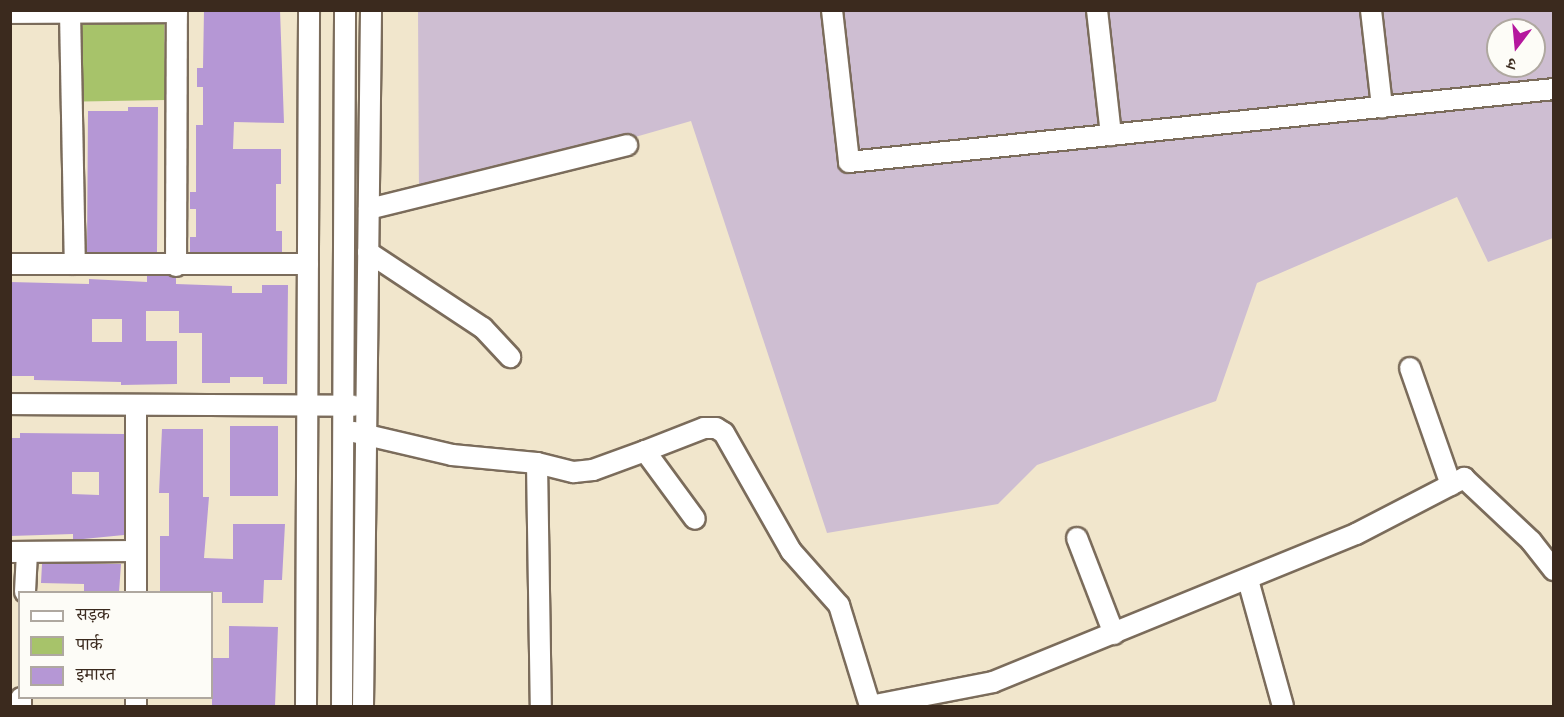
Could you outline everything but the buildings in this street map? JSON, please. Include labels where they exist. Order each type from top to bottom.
[{"type":"street","points":[[306,706],[309,10]]},
{"type":"street","points":[[342,706],[345,10]]},
{"type":"street","points":[[363,706],[371,10]]},
{"type":"street","points":[[832,10],[849,162],[1554,89]]},
{"type":"street","points":[[1097,10],[1111,135]]},
{"type":"street","points":[[1371,10],[1382,106]]},
{"type":"street","points":[[10,13],[177,11],[176,266]]},
{"type":"street","points":[[70,12],[75,264]]},
{"type":"street","points":[[369,209],[627,145]]},
{"type":"street","points":[[368,252],[483,328],[510,357]]},
{"type":"street","points":[[10,264],[176,266],[308,264]]},
{"type":"street","points":[[1410,368],[1451,485]]},
{"type":"street","points":[[10,404],[366,405]]},
{"type":"street","points":[[136,405],[136,591]]},
{"type":"street","points":[[342,430],[452,455],[537,463],[574,472],[594,470],[704,428],[716,428],[724,434],[791,550],[839,605],[870,706],[993,682],[1248,580],[1356,534],[1464,478],[1531,541],[1554,570]]},
{"type":"street","points":[[645,451],[695,519]]},
{"type":"street","points":[[537,463],[541,706]]},
{"type":"street","points":[[1077,538],[1114,634]]},
{"type":"street","points":[[25,591],[19,552],[136,551]]},
{"type":"street","points":[[1248,580],[1283,706]]},
{"type":"shaded area","points":[[418,11],[1553,11],[1553,238],[1488,262],[1457,197],[1257,283],[1216,401],[1037,465],[998,504],[827,533],[691,121],[419,199]]},
{"type":"green space","points":[[164,23],[165,100],[82,101],[81,24]]}]
